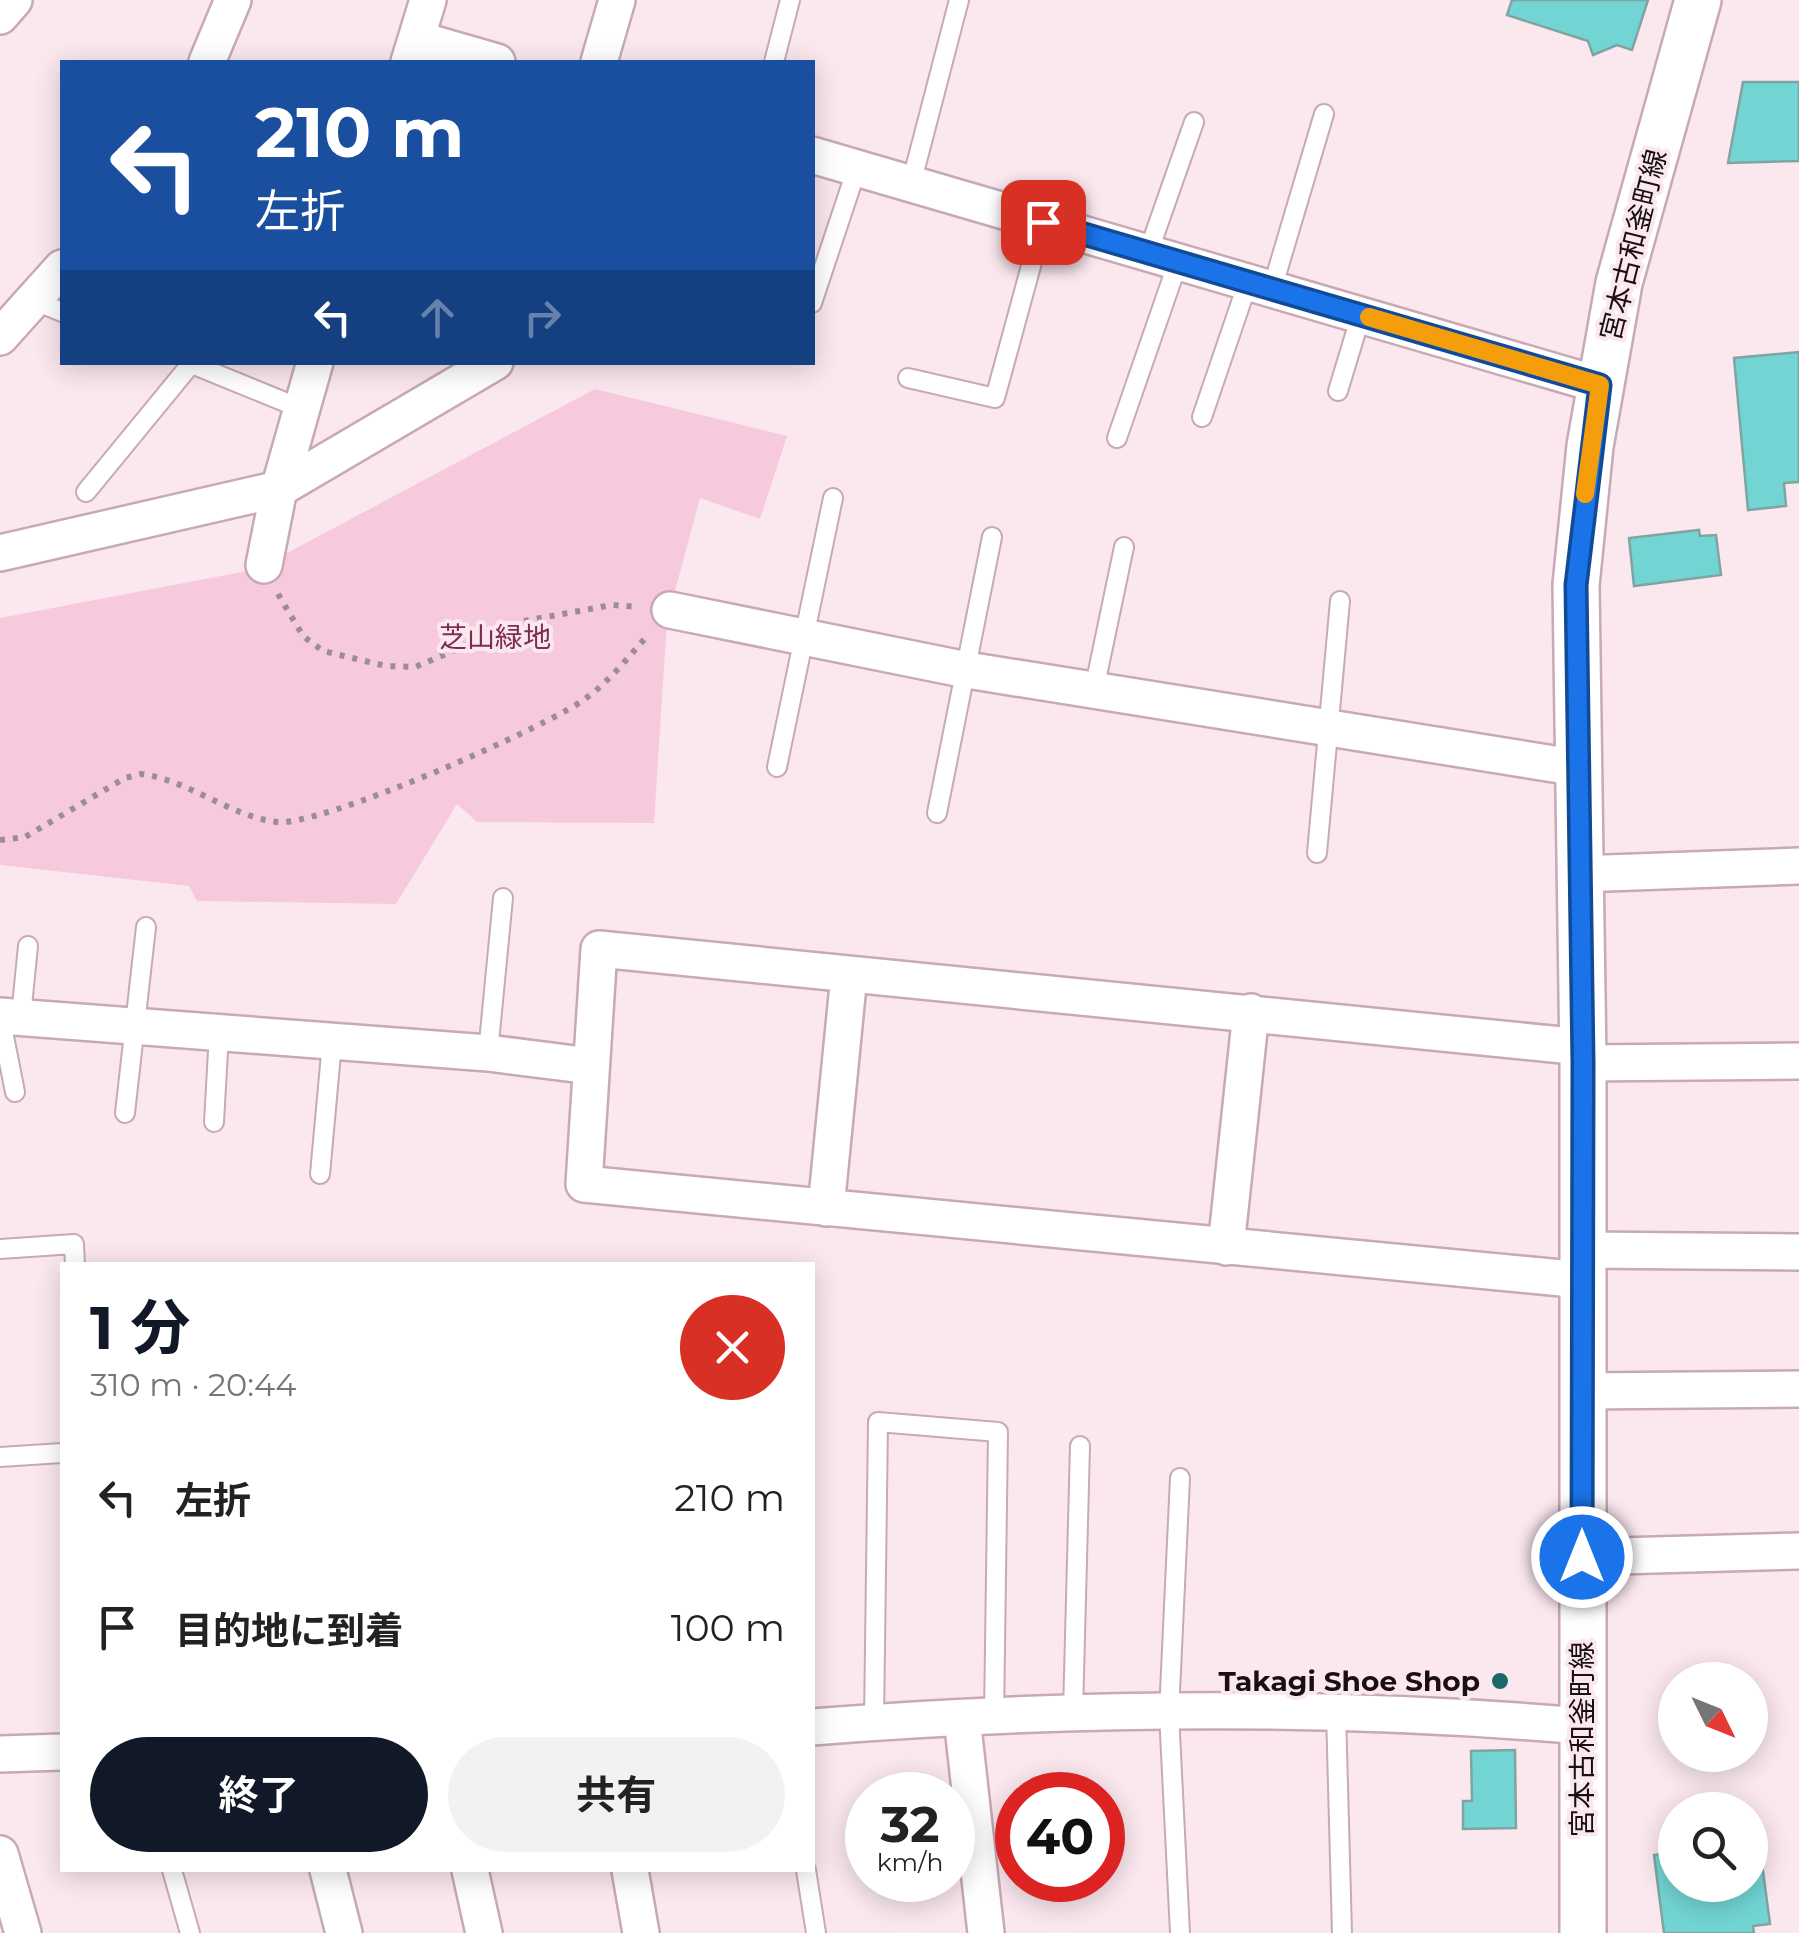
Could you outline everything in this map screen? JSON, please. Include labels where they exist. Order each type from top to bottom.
[{"type":"street","points":[[208,60],[233,0]]},
{"type":"street","points":[[428,0],[413,51],[482,60]]},
{"type":"street","points":[[600,60],[617,0]]},
{"type":"street","name":"宮本古和釜町線","points":[[1583,1933],[1582,1055],[1576,585],[1600,385],[1620,283],[1698,0]]},
{"type":"street","points":[[815,156],[1600,385]]},
{"type":"street","points":[[0,337],[49,307],[60,274]]},
{"type":"street","points":[[264,565],[279,489],[313,365]]},
{"type":"street","points":[[0,553],[279,489],[490,365]]},
{"type":"street","points":[[670,610],[967,670],[1327,732],[1579,768]]},
{"type":"street","points":[[1579,874],[1799,866]]},
{"type":"street","points":[[1799,1061],[1582,1055],[1250,1012],[599,949],[584,1184],[1226,1247],[1582,1265],[1799,1252]]},
{"type":"street","points":[[826,1208],[849,975]]},
{"type":"street","points":[[1226,1247],[1250,1012]]},
{"type":"street","points":[[7,1016],[488,1053],[592,1066]]},
{"type":"street","points":[[1582,1391],[1799,1389]]},
{"type":"street","points":[[1582,1557],[1799,1550]]},
{"type":"street","points":[[815,1727],[1169,1712],[1336,1712],[1581,1726]]},
{"type":"street","points":[[978,1718],[986,1933]]},
{"type":"street","points":[[0,1754],[60,1752]]},
{"type":"street","points":[[0,1854],[24,1933]]},
{"type":"street","points":[[329,1872],[344,1933]]},
{"type":"street","points":[[470,1872],[484,1933]]},
{"type":"street","points":[[630,1872],[641,1933]]},
{"type":"lane","points":[[775,60],[790,0]]},
{"type":"lane","points":[[911,184],[959,0]]},
{"type":"lane","points":[[1202,416],[1260,286],[1324,114]]},
{"type":"lane","points":[[1117,438],[1194,122]]},
{"type":"lane","points":[[815,294],[857,168]]},
{"type":"lane","points":[[908,378],[995,398],[1043,222]]},
{"type":"lane","points":[[1338,390],[1361,315]]},
{"type":"lane","points":[[86,492],[186,365]]},
{"type":"lane","points":[[193,365],[302,409]]},
{"type":"lane","points":[[777,767],[833,498]]},
{"type":"lane","points":[[937,814],[992,537]]},
{"type":"lane","points":[[1094,690],[1124,547]]},
{"type":"lane","points":[[1317,854],[1340,601]]},
{"type":"lane","points":[[488,1053],[502,898]]},
{"type":"lane","points":[[126,1113],[146,928]]},
{"type":"lane","points":[[15,1092],[7,1016],[28,946]]},
{"type":"lane","points":[[214,1122],[218,1033]]},
{"type":"lane","points":[[320,1174],[332,1043]]},
{"type":"lane","points":[[0,1249],[74,1244],[74,1262]]},
{"type":"lane","points":[[874,1722],[878,1422],[998,1432],[978,1718]]},
{"type":"lane","points":[[1073,1713],[1080,1446]]},
{"type":"lane","points":[[0,1458],[60,1453]]},
{"type":"lane","points":[[1180,1478],[1169,1712],[1180,1933]]},
{"type":"lane","points":[[1336,1712],[1342,1933]]},
{"type":"lane","points":[[173,1872],[190,1933]]},
{"type":"lane","points":[[806,1872],[816,1933]]},
{"type":"path","points":[[264,565],[287,614],[303,636],[323,651],[386,666],[414,666],[524,621],[563,612],[612,605],[670,610]]},
{"type":"path","points":[[0,840],[25,837],[125,778],[141,774],[254,816],[303,822],[440,769],[558,715],[608,680],[670,610]]},
{"type":"green space","name":"芝山緑地","points":[[595,389],[787,436],[760,519],[700,498],[667,621],[654,823],[477,822],[457,804],[396,904],[197,901],[189,886],[0,865],[0,618],[257,569]]},
{"type":"building","points":[[1512,0],[1648,0],[1632,50],[1617,45],[1593,55],[1588,41],[1507,15]]},
{"type":"building","points":[[1743,82],[1799,82],[1799,161],[1728,163]]},
{"type":"building","points":[[1799,352],[1799,482],[1784,483],[1786,506],[1748,510],[1734,358]]},
{"type":"building","points":[[1699,530],[1700,536],[1716,535],[1721,575],[1634,586],[1629,538]]},
{"type":"building","points":[[1515,1750],[1516,1828],[1463,1829],[1463,1801],[1472,1801],[1471,1751]]},
{"type":"building","points":[[1658,1854],[1658,1886],[1654,1855]]},
{"type":"building","points":[[1660,1902],[1767,1902],[1770,1924],[1753,1926],[1754,1933],[1664,1933]]},
{"type":"slow traffic","points":[[1369,317],[1600,385],[1585,494]]},
{"type":"place","name":"Takagi Shoe Shop","points":[[1500,1681]]},
{"type":"route","points":[[1043,222],[1600,385],[1576,585],[1583,1063],[1582,1557]]}]
